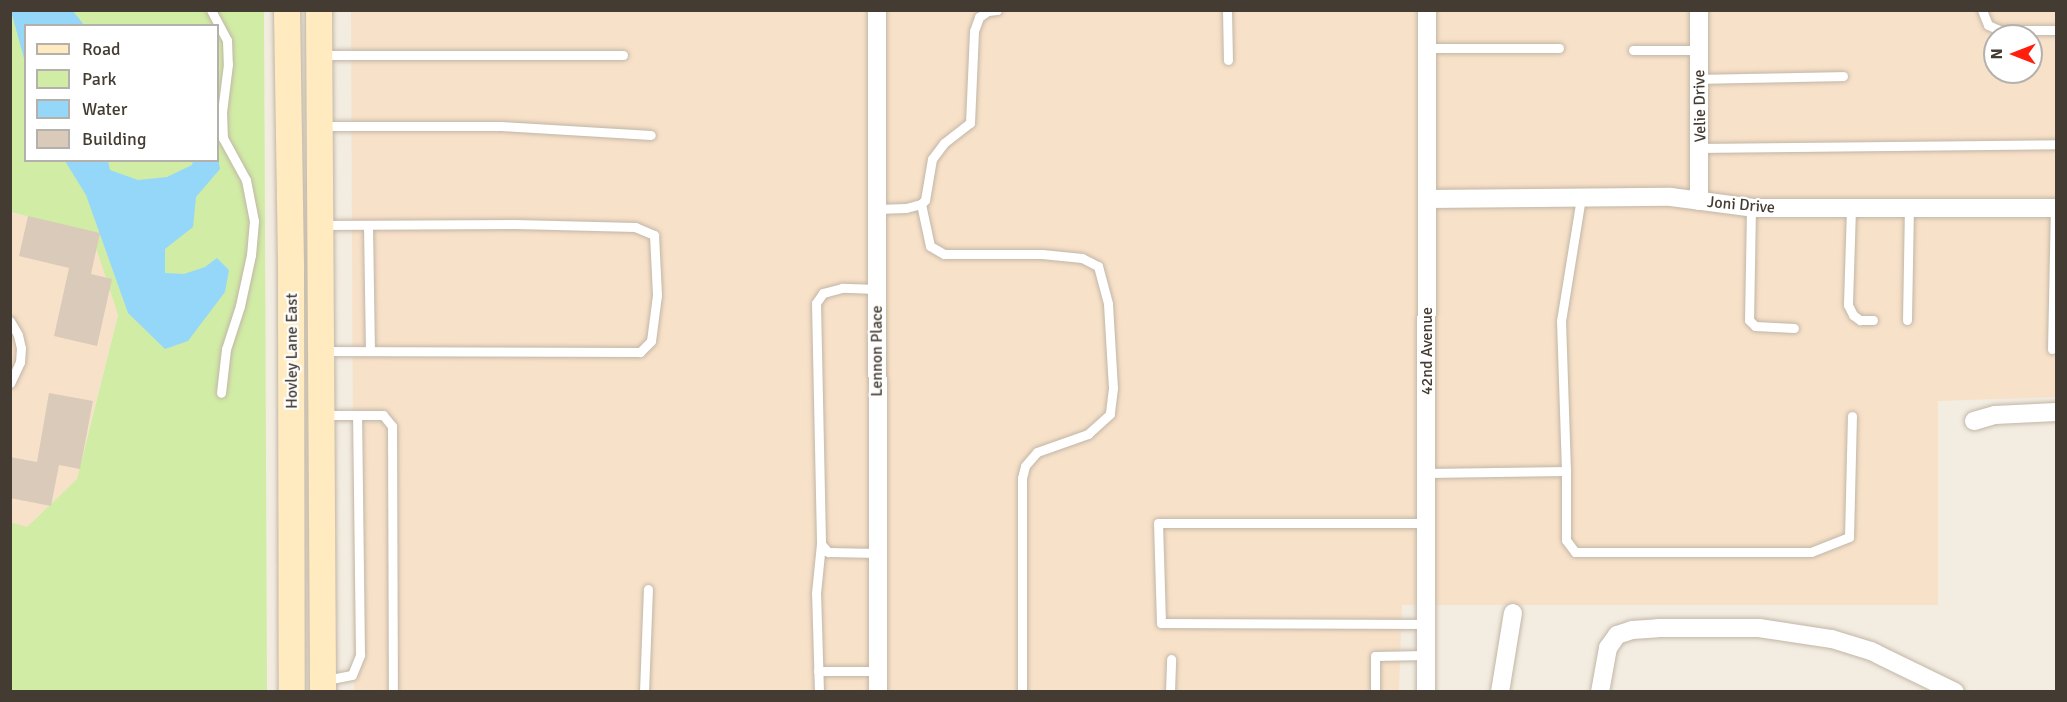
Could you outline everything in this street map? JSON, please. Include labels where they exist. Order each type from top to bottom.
[{"type":"street","name":"Hovley Lane East","points":[[287,10],[291,284],[292,692]]},
{"type":"street","name":"Hovley Lane East","points":[[319,10],[323,686]]},
{"type":"street","name":"Lennon Place","points":[[877,10],[878,692]]},
{"type":"street","name":"42nd Avenue","points":[[1426,692],[1427,10]]},
{"type":"street","name":"Velie Drive","points":[[1699,10],[1701,148],[1699,201]]},
{"type":"street","name":"Joni Drive","points":[[1427,199],[1671,197],[1751,208],[2056,208]]},
{"type":"street","points":[[291,284],[307,399],[310,409],[321,415]]},
{"type":"street","points":[[1974,421],[1995,415],[2056,412]]},
{"type":"street","points":[[1500,692],[1513,613]]},
{"type":"street","points":[[1600,692],[1608,648],[1617,635],[1632,630],[1658,628],[1787,630],[1832,639],[1871,651],[1955,692]]},
{"type":"lane","points":[[211,10],[218,24]]},
{"type":"lane","points":[[877,209],[921,204],[925,200],[932,159],[944,143],[970,123],[974,31],[979,17],[988,11],[997,10]]},
{"type":"lane","points":[[1227,10],[1228,60]]},
{"type":"lane","points":[[1982,10],[1988,25],[1998,30],[2056,30]]},
{"type":"lane","points":[[219,25],[227,40],[228,64],[220,112],[223,138],[246,180],[254,220],[251,255],[240,306],[226,349],[220,393]]},
{"type":"lane","points":[[1427,48],[1559,48]]},
{"type":"lane","points":[[1633,50],[1699,50]]},
{"type":"lane","points":[[320,55],[623,55]]},
{"type":"lane","points":[[1699,79],[1844,76]]},
{"type":"lane","points":[[320,126],[501,126],[651,135]]},
{"type":"lane","points":[[1701,148],[2056,144]]},
{"type":"lane","points":[[1581,198],[1561,321],[1566,540],[1575,552],[1811,552],[1849,537],[1852,416]]},
{"type":"lane","points":[[921,204],[930,246],[944,254],[1042,254],[1082,258],[1098,266],[1108,304],[1113,388],[1110,414],[1088,434],[1037,452],[1025,466],[1022,478],[1022,692]]},
{"type":"lane","points":[[1751,208],[1749,320],[1755,326],[1794,328]]},
{"type":"lane","points":[[1851,208],[1848,305],[1853,315],[1860,320],[1873,320]]},
{"type":"lane","points":[[1907,320],[1909,208]]},
{"type":"lane","points":[[2052,349],[2056,208]]},
{"type":"lane","points":[[320,225],[515,224],[635,227],[654,235],[657,295],[651,341],[640,352],[321,351]]},
{"type":"lane","points":[[368,225],[370,351]]},
{"type":"lane","points":[[819,692],[816,593],[821,544],[816,303],[824,293],[842,288],[877,290]]},
{"type":"lane","points":[[10,321],[18,334],[21,348],[20,362],[10,383]]},
{"type":"lane","points":[[321,415],[383,415],[392,426],[393,692]]},
{"type":"lane","points":[[323,686],[352,675],[360,655],[357,415]]},
{"type":"lane","points":[[1427,473],[1566,471]]},
{"type":"lane","points":[[1426,624],[1161,622],[1158,523],[1427,523]]},
{"type":"lane","points":[[821,544],[828,552],[878,553]]},
{"type":"lane","points":[[644,692],[648,589]]},
{"type":"lane","points":[[1375,692],[1375,656],[1426,655]]},
{"type":"lane","points":[[1170,692],[1171,660]]},
{"type":"lane","points":[[818,672],[878,671]]},
{"type":"shaded area","points":[[351,11],[2056,11],[2056,397],[1938,401],[1938,605],[1402,605],[1399,691],[354,691]]},
{"type":"shaded area","points":[[10,212],[91,233],[118,315],[77,479],[27,527],[11,522]]},
{"type":"green space","points":[[11,11],[264,11],[267,691],[11,691],[11,522],[27,527],[77,479],[118,315],[91,233],[11,212]]},
{"type":"water","points":[[11,11],[73,11],[83,24],[24,24],[24,58]]},
{"type":"water","points":[[66,162],[108,162],[110,170],[138,180],[167,177],[192,165],[193,162],[219,162],[220,169],[196,197],[193,227],[165,249],[165,273],[184,274],[205,267],[217,258],[229,270],[225,292],[188,341],[165,349],[128,313],[86,195]]},
{"type":"building","points":[[28,216],[100,233],[91,274],[112,279],[97,346],[54,336],[69,268],[19,256]]},
{"type":"building","points":[[49,393],[93,401],[80,469],[59,465],[51,506],[10,498],[10,457],[37,462]]}]
